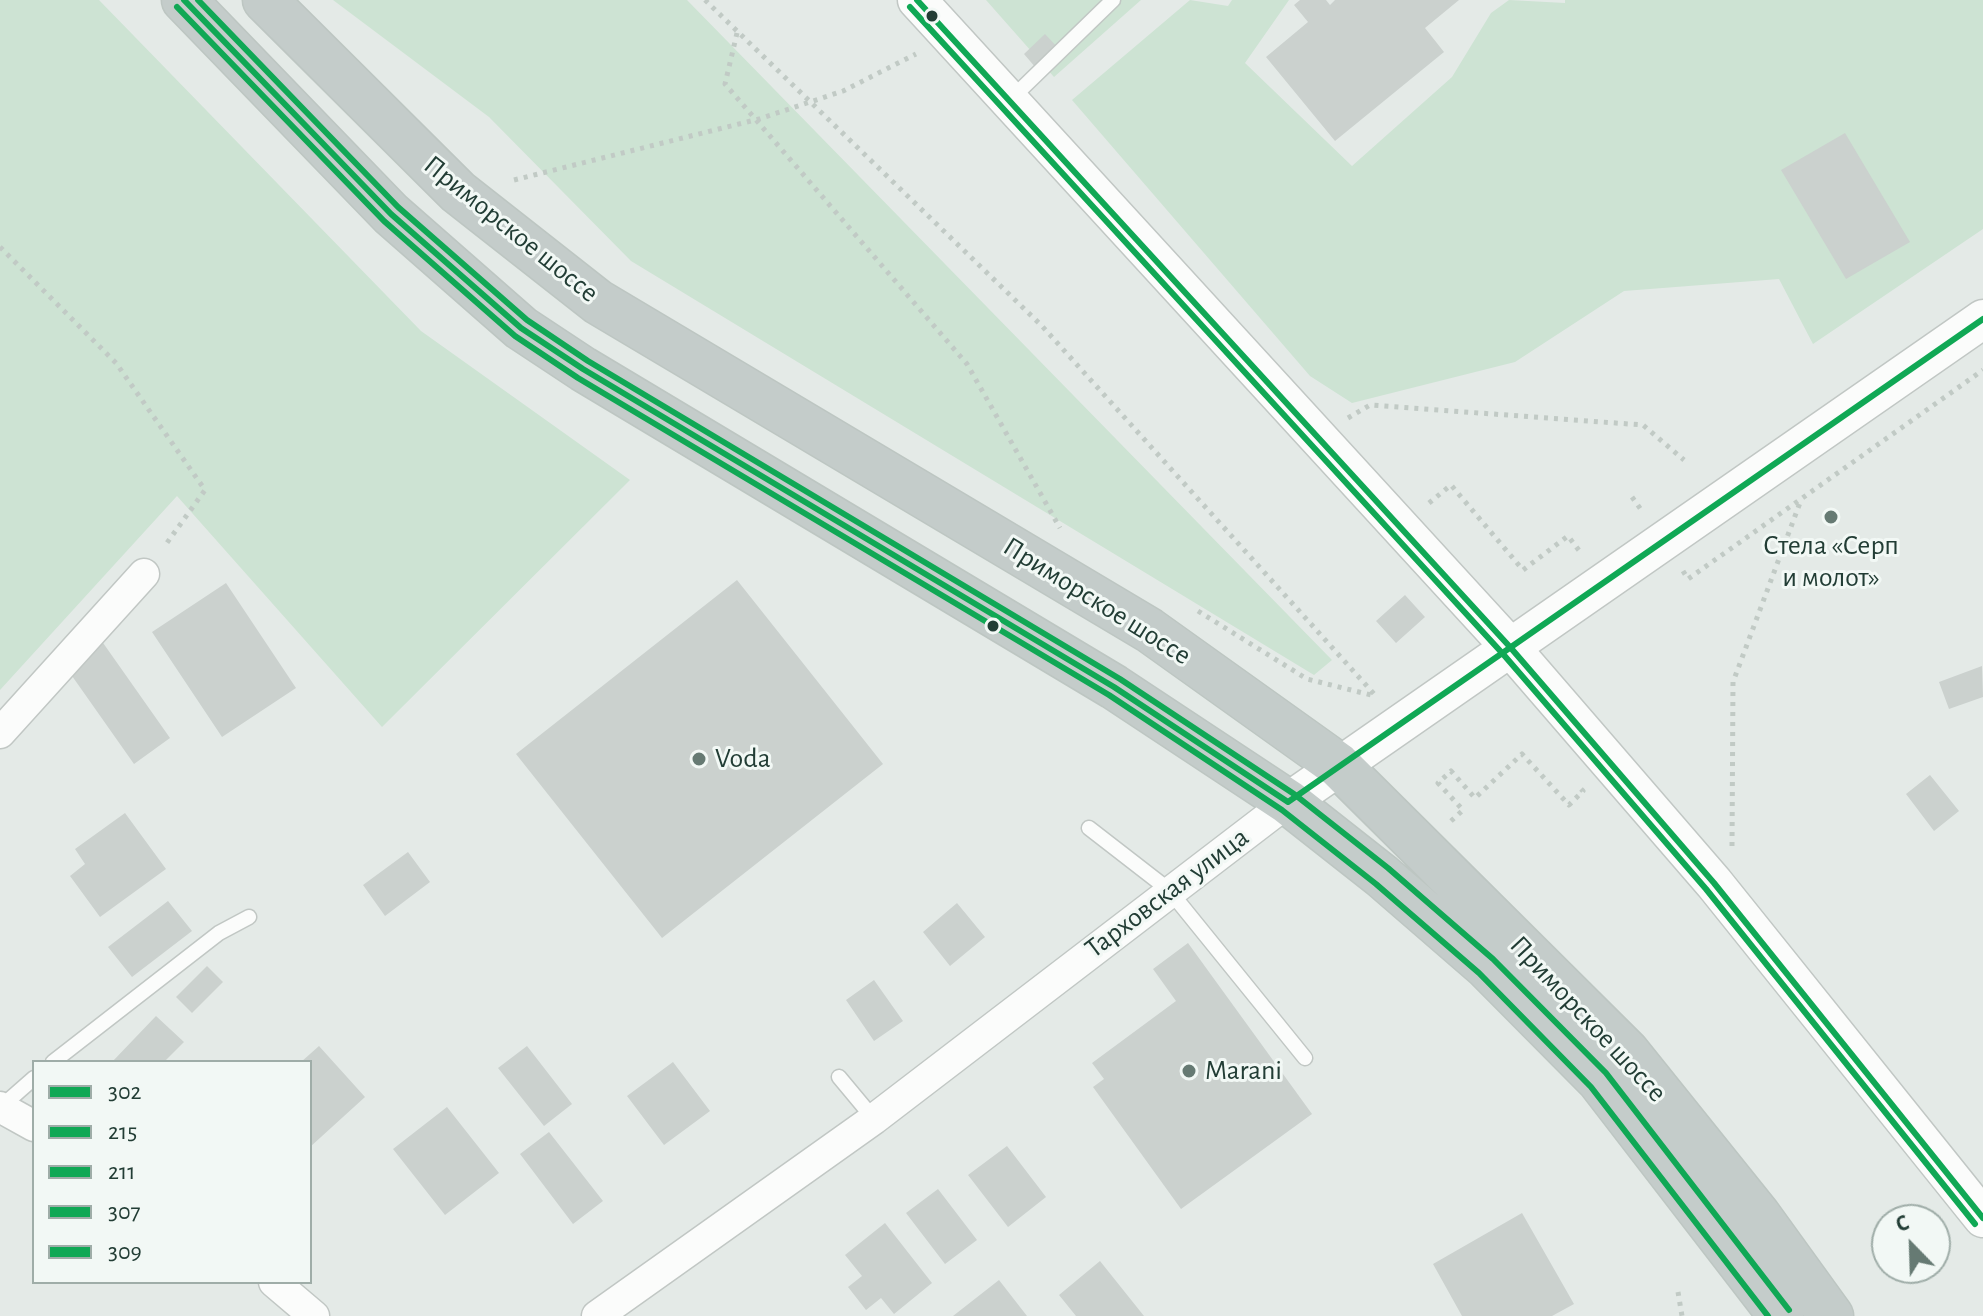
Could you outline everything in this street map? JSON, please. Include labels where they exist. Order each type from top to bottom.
[{"type":"highway","name":"Приморское шоссе","points":[[184,0],[391,214],[521,328],[583,369],[1114,687],[1288,802],[1382,876],[1486,966],[1599,1080],[1781,1316]]},
{"type":"highway","name":"Приморское шоссе","points":[[265,0],[458,192],[598,302],[1149,630],[1338,765],[1627,1052],[1758,1215],[1831,1316]]},
{"type":"street","points":[[917,0],[1510,647],[1714,883],[1977,1199]]},
{"type":"street","name":"Тарховская улица","points":[[597,1316],[874,1119],[1169,890],[1338,765],[1388,710],[1510,647],[1983,319]]},
{"type":"street","points":[[0,733],[144,574]]},
{"type":"street","points":[[0,1107],[32,1125]]},
{"type":"street","points":[[276,1284],[314,1316]]},
{"type":"lane","points":[[1009,101],[1113,0]]},
{"type":"lane","points":[[1089,828],[1169,890],[1305,1058]]},
{"type":"lane","points":[[56,1060],[219,933],[249,917]]},
{"type":"lane","points":[[839,1077],[874,1119]]},
{"type":"lane","points":[[0,1107],[32,1080]]},
{"type":"path","points":[[705,0],[737,33],[812,99],[1042,326],[1388,710]]},
{"type":"path","points":[[737,33],[725,84],[759,119],[967,364],[1061,531]]},
{"type":"path","points":[[514,180],[759,119],[843,91],[950,36]]},
{"type":"path","points":[[0,247],[116,363],[205,490],[144,574]]},
{"type":"path","points":[[1688,579],[1983,370]]},
{"type":"path","points":[[1340,422],[1370,405],[1643,425],[1684,460]]},
{"type":"path","points":[[1419,511],[1451,485],[1523,570],[1568,536],[1589,563]]},
{"type":"path","points":[[1732,854],[1733,682],[1801,499]]},
{"type":"path","points":[[1195,609],[1307,679],[1388,710]]},
{"type":"path","points":[[1461,834],[1450,823],[1463,810],[1438,783],[1451,771],[1475,798],[1522,754],[1569,805],[1583,791],[1574,781]]},
{"type":"path","points":[[1678,1292],[1682,1316]]},
{"type":"green space","points":[[0,0],[99,0],[421,331],[630,480],[382,727],[177,496],[0,690]]},
{"type":"green space","points":[[333,0],[687,0],[1332,660],[1314,675],[631,261],[489,117]]},
{"type":"green space","points":[[986,0],[1141,0],[1054,77]]},
{"type":"green space","points":[[1190,0],[1228,6],[1232,0],[1289,0],[1245,63],[1352,166],[1452,77],[1491,13],[1509,0],[1565,3],[1565,0],[1983,0],[1983,229],[1813,344],[1779,279],[1624,291],[1515,362],[1352,403],[1310,376],[1072,100]]},
{"type":"building","points":[[1300,0],[1326,0],[1330,5],[1335,0],[1459,0],[1425,28],[1444,52],[1335,141],[1266,57],[1308,22],[1294,5]]},
{"type":"building","points":[[1045,34],[1058,48],[1036,68],[1024,54]]},
{"type":"building","points":[[1845,133],[1910,242],[1846,279],[1781,170]]},
{"type":"building","name":"Voda","points":[[737,580],[883,764],[662,938],[516,754]]},
{"type":"building","points":[[226,583],[296,688],[222,737],[152,632]]},
{"type":"building","points":[[1405,595],[1425,617],[1396,643],[1376,621]]},
{"type":"building","points":[[101,640],[170,738],[134,764],[65,666]]},
{"type":"building","points":[[1982,666],[1983,697],[1949,709],[1939,682]]},
{"type":"building","points":[[1930,775],[1959,811],[1934,831],[1906,794]]},
{"type":"building","points":[[125,813],[166,869],[100,917],[70,876],[85,864],[75,849]]},
{"type":"building","points":[[408,852],[430,882],[385,916],[363,885]]},
{"type":"building","points":[[168,901],[192,931],[132,977],[108,947]]},
{"type":"building","points":[[957,903],[985,937],[950,966],[923,932]]},
{"type":"building","name":"Marani","points":[[1188,943],[1312,1114],[1181,1209],[1093,1087],[1104,1079],[1092,1063],[1176,1001],[1153,969]]},
{"type":"building","points":[[207,966],[223,982],[192,1013],[176,997]]},
{"type":"building","points":[[874,980],[903,1021],[874,1041],[846,1000]]},
{"type":"building","points":[[156,1016],[184,1042],[166,1060],[114,1060]]},
{"type":"building","points":[[319,1046],[365,1097],[312,1145],[312,1060],[303,1060]]},
{"type":"building","points":[[527,1046],[572,1104],[544,1126],[498,1068]]},
{"type":"building","points":[[673,1062],[710,1111],[664,1145],[627,1096]]},
{"type":"building","points":[[447,1107],[499,1173],[445,1215],[393,1149]]},
{"type":"building","points":[[549,1132],[603,1201],[573,1224],[520,1154]]},
{"type":"building","points":[[1007,1146],[1046,1197],[1008,1227],[968,1175]]},
{"type":"building","points":[[938,1189],[977,1240],[945,1264],[906,1213]]},
{"type":"building","points":[[1522,1213],[1574,1304],[1552,1316],[1462,1316],[1433,1264]]},
{"type":"building","points":[[885,1223],[932,1283],[894,1314],[881,1298],[866,1310],[848,1287],[862,1276],[845,1255]]},
{"type":"building","points":[[1100,1261],[1144,1316],[1076,1316],[1059,1295]]},
{"type":"building","points":[[999,1280],[1027,1316],[953,1316]]},
{"type":"transit line","name":"302","points":[[184,0],[391,214],[521,328],[583,369],[1114,687],[1288,802],[1983,319]]},
{"type":"transit line","name":"211","points":[[198,0],[398,207],[527,320],[588,361],[1120,679],[1294,794],[1388,868],[1493,959],[1606,1073],[1789,1310]]},
{"type":"transit line","name":"307","points":[[917,0],[1510,647],[1714,883],[1983,1218]]},
{"type":"transit line","name":"215","points":[[177,7],[384,221],[515,336],[578,378],[1109,695],[1282,810],[1376,884],[1479,973],[1591,1087],[1768,1316]]},
{"type":"transit line","name":"309","points":[[910,7],[1503,654],[1706,889],[1975,1224]]},
{"type":"place","name":"Стела «Серп и молот»","points":[[1831,517]]},
{"type":"place","name":"Voda","points":[[699,759]]},
{"type":"place","name":"Marani","points":[[1189,1071]]}]
